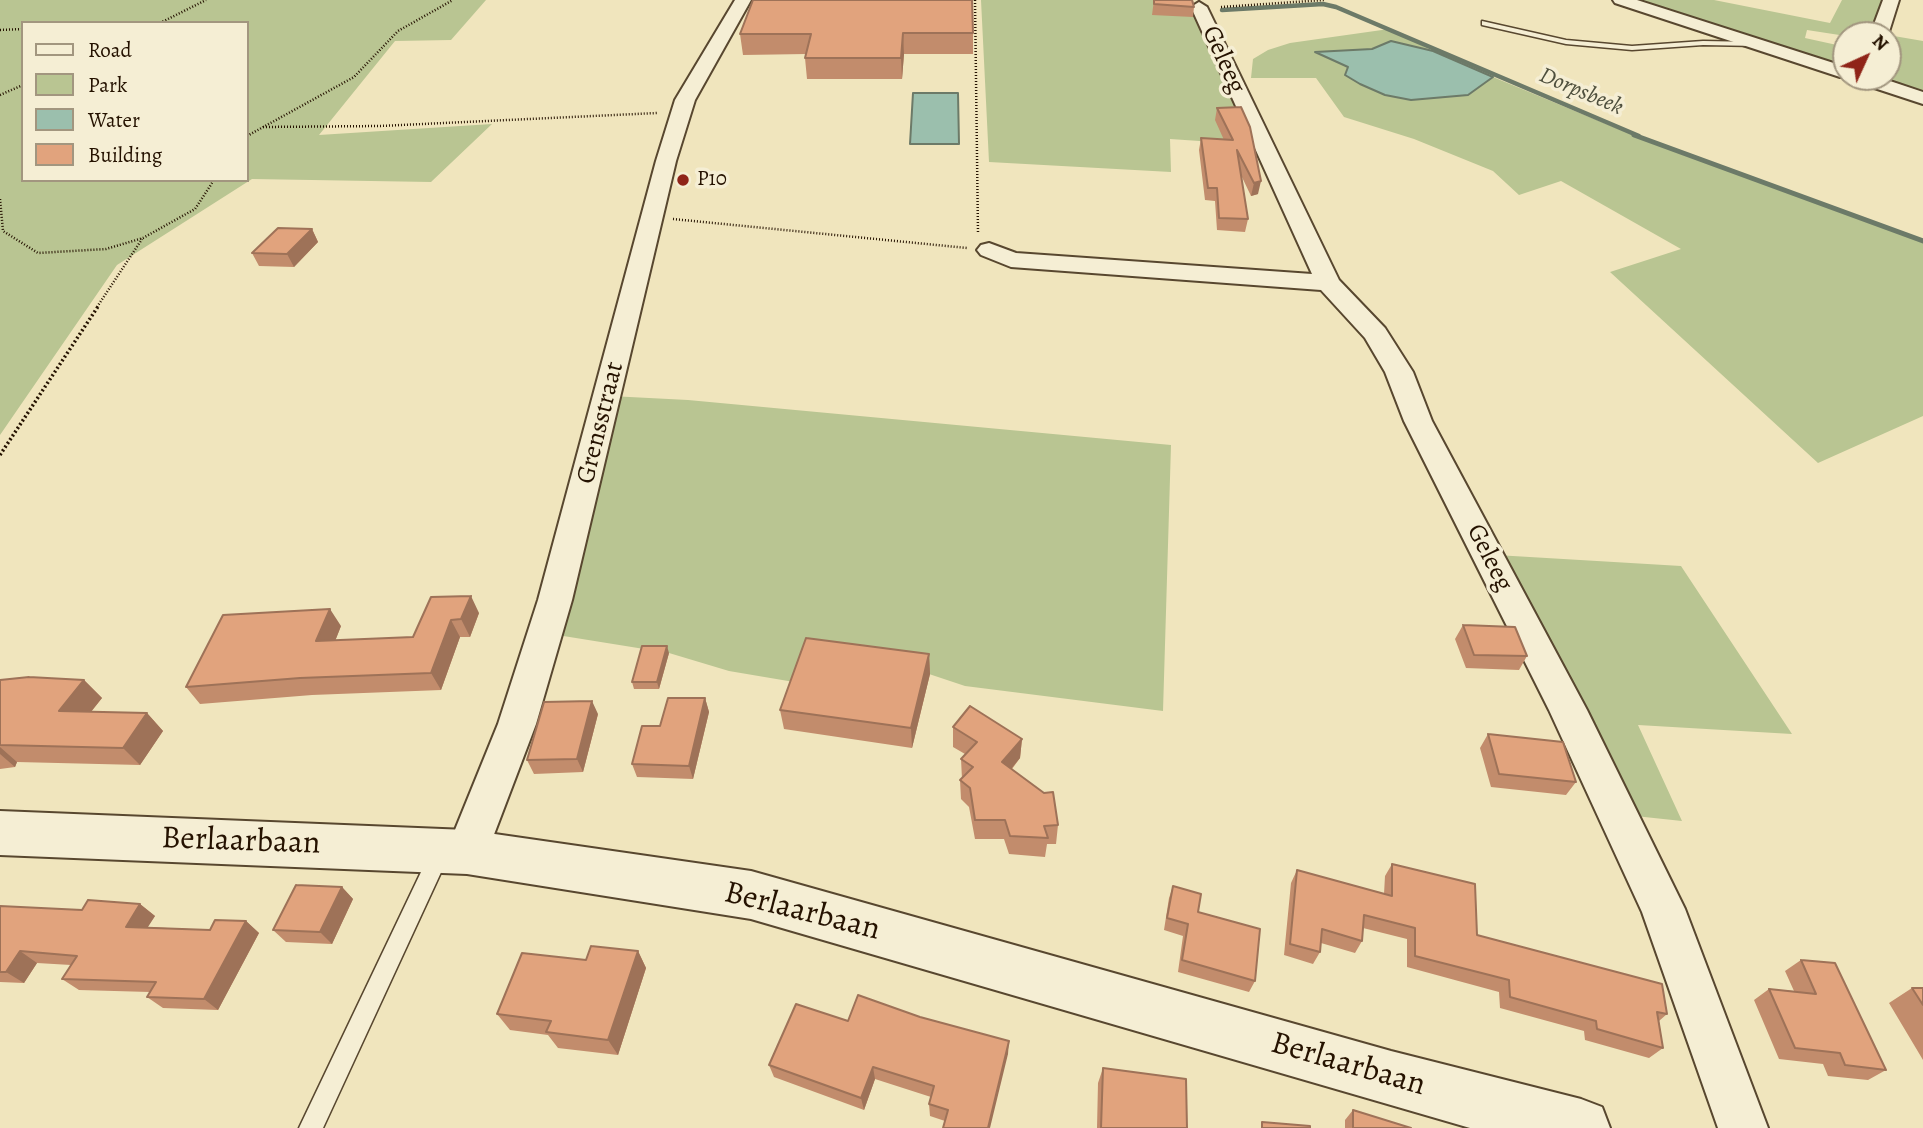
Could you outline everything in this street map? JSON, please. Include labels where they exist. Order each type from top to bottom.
[{"type":"street","name":"Grensstraat","points":[[454,851],[517,724],[555,600],[682,112],[695,83],[743,0]]},
{"type":"street","points":[[1621,0],[1832,68]]},
{"type":"street","points":[[1884,21],[1891,0]]},
{"type":"street","name":"Geleeg","points":[[1198,4],[1272,169],[1328,283],[1376,334],[1399,372],[1418,421],[1574,723],[1663,909],[1743,1128]]},
{"type":"street","points":[[1902,91],[1923,98]]},
{"type":"street","points":[[989,250],[1012,260],[1328,283]]},
{"type":"street","name":"Berlaarbaan","points":[[0,833],[454,851],[751,894],[1391,1079],[1581,1128]]},
{"type":"lane","points":[[1485,23],[1566,42],[1632,48],[1703,43],[1758,44]]},
{"type":"lane","points":[[311,1128],[454,851]]},
{"type":"path","points":[[164,21],[206,0]]},
{"type":"path","points":[[248,135],[354,77],[398,31],[453,0]]},
{"type":"path","points":[[975,0],[979,241],[989,250]]},
{"type":"path","points":[[1198,4],[1324,0]]},
{"type":"path","points":[[0,30],[21,29]]},
{"type":"path","points":[[0,95],[21,86]]},
{"type":"path","points":[[263,127],[380,126],[682,112]]},
{"type":"path","points":[[0,200],[3,231],[38,253],[106,249],[143,238],[195,209],[213,182]]},
{"type":"path","points":[[653,218],[989,250]]},
{"type":"path","points":[[0,455],[143,238]]},
{"type":"green space","points":[[0,0],[486,0],[451,40],[395,41],[319,135],[492,124],[431,182],[252,179],[248,182],[248,21],[21,21],[21,182],[247,182],[117,265],[0,435]]},
{"type":"green space","points":[[981,0],[1166,0],[1197,9],[1259,145],[1170,139],[1171,172],[989,162]]},
{"type":"green space","points":[[1628,0],[1714,0],[1830,23],[1842,0],[1897,0],[1892,21],[1832,21],[1832,34],[1807,30],[1805,38],[1832,44],[1832,66]]},
{"type":"green space","points":[[1389,29],[1433,51],[1391,41],[1372,49],[1317,52],[1348,67],[1345,75],[1360,84],[1385,95],[1411,100],[1468,95],[1493,77],[1611,126],[1923,241],[1923,416],[1818,463],[1610,272],[1681,249],[1561,181],[1519,195],[1493,171],[1414,139],[1344,117],[1316,78],[1251,78],[1253,59],[1268,50],[1290,43]]},
{"type":"green space","points":[[1902,37],[1923,41],[1923,95],[1902,88]]},
{"type":"green space","points":[[610,396],[688,400],[1171,445],[1163,711],[965,686],[929,674],[800,683],[729,671],[669,653],[551,634]]},
{"type":"green space","points":[[1496,555],[1681,566],[1792,734],[1638,725],[1682,821],[1635,816]]},
{"type":"water","points":[[1391,41],[1433,51],[1493,77],[1468,95],[1411,100],[1385,95],[1360,84],[1345,75],[1348,67],[1315,52],[1372,49]]},
{"type":"water","points":[[913,93],[958,93],[959,144],[910,144]]},
{"type":"building","points":[[753,0],[972,0],[973,33],[903,33],[901,58],[805,58],[811,34],[740,34]]},
{"type":"building","points":[[1154,0],[1192,0],[1194,7],[1154,4]]},
{"type":"building","points":[[1241,107],[1250,127],[1261,181],[1254,183],[1237,150],[1248,219],[1219,218],[1217,188],[1208,188],[1201,138],[1233,140],[1217,108]]},
{"type":"building","points":[[278,228],[312,229],[287,254],[252,253]]},
{"type":"building","points":[[471,596],[461,619],[451,620],[431,673],[300,678],[186,687],[223,615],[330,609],[316,641],[413,637],[431,597]]},
{"type":"building","points":[[1463,625],[1515,627],[1527,656],[1474,655]]},
{"type":"building","points":[[806,638],[929,654],[911,728],[780,710]]},
{"type":"building","points":[[642,646],[667,646],[657,682],[632,682]]},
{"type":"building","points":[[29,677],[84,680],[59,711],[147,713],[123,748],[0,745],[0,680]]},
{"type":"building","points":[[668,698],[705,698],[689,766],[632,764],[642,726],[660,726]]},
{"type":"building","points":[[592,701],[577,759],[527,760],[544,702]]},
{"type":"building","points":[[970,706],[1022,739],[1002,762],[1044,793],[1053,792],[1058,825],[1044,826],[1048,838],[1010,836],[1005,820],[975,820],[970,788],[960,780],[973,767],[961,759],[977,742],[953,727]]},
{"type":"building","points":[[1488,734],[1563,742],[1576,782],[1499,774]]},
{"type":"building","points":[[1392,864],[1475,884],[1477,935],[1662,984],[1667,1014],[1657,1012],[1663,1048],[1597,1029],[1596,1021],[1510,997],[1509,980],[1415,956],[1415,928],[1364,915],[1362,941],[1322,929],[1320,952],[1290,944],[1297,870],[1392,896]]},
{"type":"building","points":[[296,885],[342,887],[320,932],[273,930]]},
{"type":"building","points":[[1173,886],[1201,894],[1198,912],[1260,929],[1255,981],[1182,960],[1188,924],[1167,918]]},
{"type":"building","points":[[88,900],[140,904],[126,927],[210,930],[215,920],[246,921],[204,999],[147,997],[156,982],[62,979],[77,956],[20,951],[6,972],[0,972],[0,906],[82,910]]},
{"type":"building","points":[[591,946],[638,951],[608,1040],[546,1032],[551,1021],[497,1014],[522,953],[586,960]]},
{"type":"building","points":[[1801,960],[1835,963],[1886,1070],[1845,1065],[1840,1053],[1795,1048],[1769,989],[1816,994]]},
{"type":"building","points":[[1912,988],[1923,988],[1923,1005]]},
{"type":"building","points":[[858,995],[920,1017],[1009,1041],[988,1128],[943,1128],[948,1110],[929,1104],[934,1086],[873,1067],[861,1098],[769,1065],[796,1004],[848,1021]]},
{"type":"building","points":[[1103,1068],[1186,1079],[1187,1128],[1101,1128]]},
{"type":"building","points":[[1353,1110],[1411,1128],[1353,1128]]},
{"type":"building","points":[[1262,1122],[1310,1126],[1310,1128],[1262,1128]]},
{"type":"waterway","name":"Dorpsbeek","points":[[1222,10],[1323,4],[1336,7],[1639,136]]},
{"type":"waterway","name":"Dorpsbeek","points":[[1634,135],[1923,241]]},
{"type":"place","name":"P10","points":[[683,180]]}]
